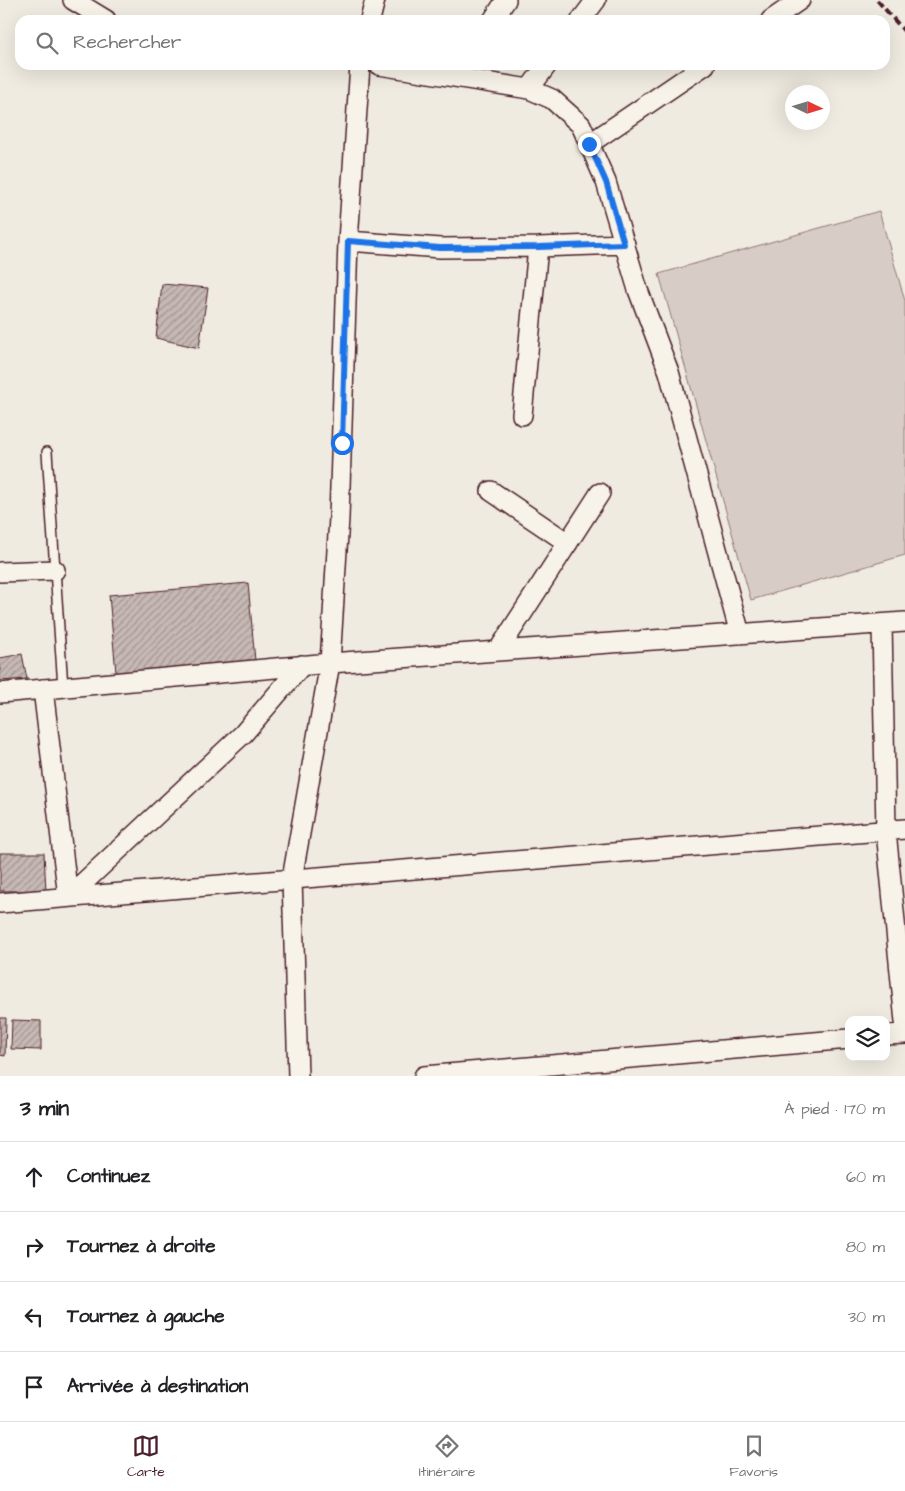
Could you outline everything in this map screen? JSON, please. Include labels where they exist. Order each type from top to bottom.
[{"type":"street","points":[[73,0],[98,15]]},
{"type":"street","points":[[496,15],[506,0]]},
{"type":"street","points":[[585,15],[596,0]]},
{"type":"street","points":[[778,15],[800,0]]},
{"type":"street","points":[[298,1076],[292,879],[330,662],[339,518],[348,241],[360,70]]},
{"type":"street","points":[[447,70],[461,71],[529,89],[552,99],[581,125],[606,182],[638,290],[668,372],[740,634]]},
{"type":"street","points":[[529,89],[543,70]]},
{"type":"street","points":[[589,144],[698,70]]},
{"type":"street","points":[[348,241],[440,248],[624,244]]},
{"type":"street","points":[[522,415],[538,247]]},
{"type":"street","points":[[491,492],[568,543]]},
{"type":"street","points":[[498,651],[600,493]]},
{"type":"street","points":[[0,572],[55,570]]},
{"type":"street","points":[[0,693],[330,662],[905,622]]},
{"type":"street","points":[[882,624],[896,830],[905,1022]]},
{"type":"street","points":[[68,897],[243,734],[302,665]]},
{"type":"street","points":[[43,689],[68,897]]},
{"type":"street","points":[[0,903],[896,830]]},
{"type":"street","points":[[890,1036],[905,1034]]},
{"type":"street","points":[[424,1076],[845,1039]]},
{"type":"lane","points":[[47,452],[63,687]]},
{"type":"shaded area","points":[[879,211],[905,301],[905,555],[751,600],[659,274]]},
{"type":"building","points":[[162,284],[208,288],[199,348],[156,338]]},
{"type":"building","points":[[248,583],[255,661],[116,673],[109,595]]},
{"type":"building","points":[[22,654],[27,679],[0,681],[0,658]]},
{"type":"building","points":[[0,853],[44,853],[46,891],[0,891]]},
{"type":"building","points":[[0,1018],[6,1018],[5,1056],[0,1055]]},
{"type":"building","points":[[12,1020],[41,1021],[41,1050],[11,1049]]},
{"type":"railway","points":[[877,0],[905,32]]},
{"type":"route","points":[[342,443],[348,241],[440,248],[624,244],[606,182],[589,144]]}]
